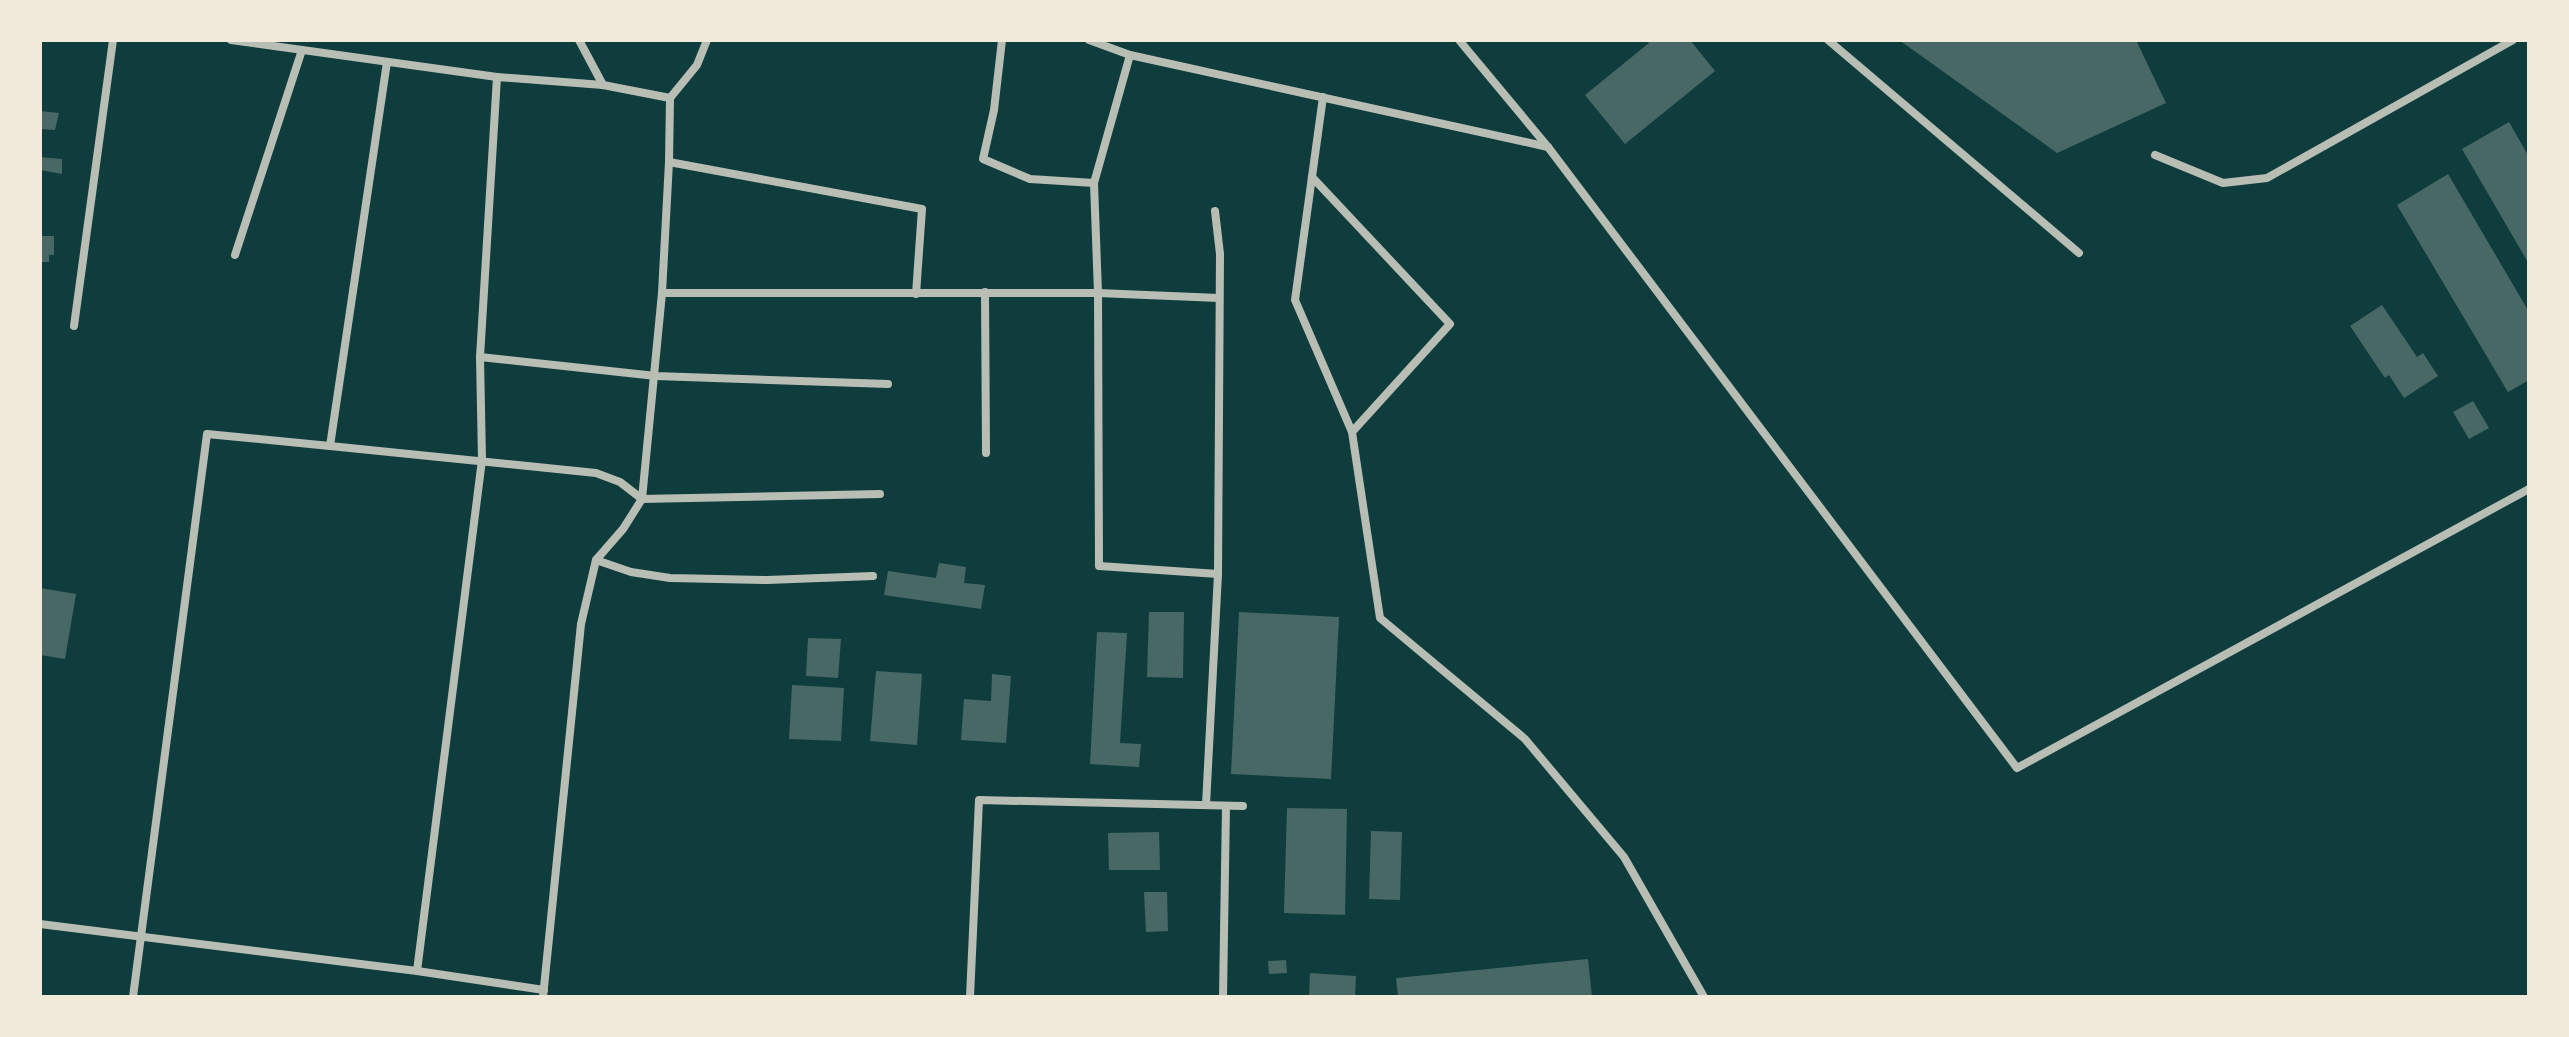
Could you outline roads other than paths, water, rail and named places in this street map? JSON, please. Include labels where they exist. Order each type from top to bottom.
[{"type":"street","points":[[74,326],[113,40]]},
{"type":"street","points":[[231,40],[497,77],[603,85],[670,98]]},
{"type":"street","points":[[579,40],[603,85]]},
{"type":"street","points":[[40,924],[417,971],[543,993],[581,624],[596,560],[623,529],[642,499],[662,293],[670,98],[697,65],[707,40]]},
{"type":"street","points":[[1002,40],[994,110],[983,159],[1030,179],[1094,183]]},
{"type":"street","points":[[1089,40],[1130,55],[1548,147]]},
{"type":"street","points":[[1459,40],[1548,147],[2017,768],[2529,489]]},
{"type":"street","points":[[1828,40],[2079,253]]},
{"type":"street","points":[[2155,155],[2223,183],[2267,178],[2513,40]]},
{"type":"street","points":[[235,255],[302,50]]},
{"type":"street","points":[[1130,55],[1094,183],[1098,293],[1099,566],[1218,574]]},
{"type":"street","points":[[330,446],[387,62]]},
{"type":"street","points":[[417,971],[482,460],[480,357],[497,77]]},
{"type":"street","points":[[1323,97],[1295,300],[1352,432],[1380,618],[1525,739],[1624,857],[1704,997]]},
{"type":"street","points":[[669,162],[922,209],[916,294]]},
{"type":"street","points":[[1312,177],[1450,324],[1352,432]]},
{"type":"street","points":[[1206,805],[1218,574],[1220,254],[1215,211]]},
{"type":"street","points":[[985,292],[986,453]]},
{"type":"street","points":[[662,293],[1098,293],[1219,298]]},
{"type":"street","points":[[480,357],[656,376],[888,384]]},
{"type":"street","points":[[133,997],[207,434],[596,473],[620,482],[642,499],[880,494]]},
{"type":"street","points":[[596,560],[631,572],[670,578],[767,580],[873,576]]},
{"type":"street","points":[[970,997],[979,800],[1243,806]]},
{"type":"street","points":[[1223,997],[1226,806]]}]
